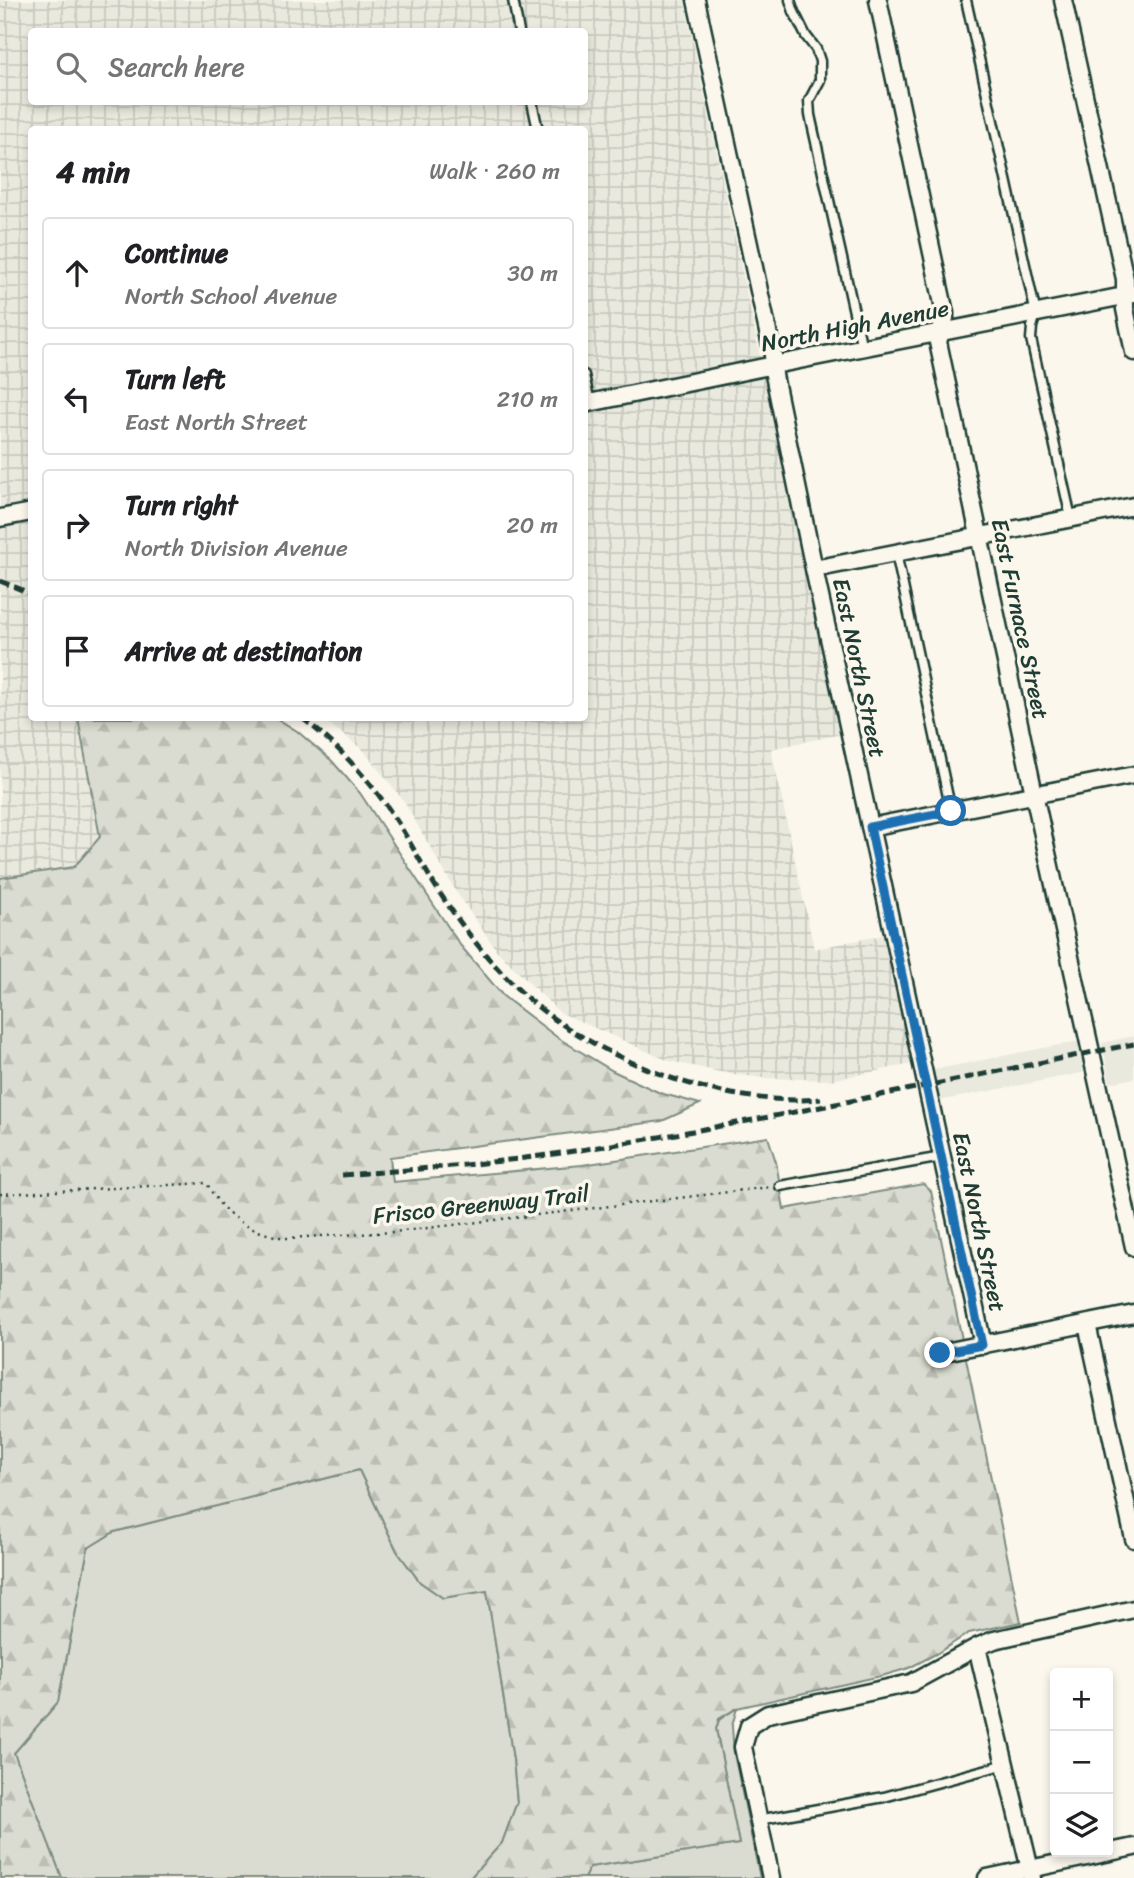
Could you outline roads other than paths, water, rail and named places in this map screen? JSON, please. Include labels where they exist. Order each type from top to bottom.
[{"type":"street","name":"East North Street","points":[[696,0],[774,365],[814,569],[982,1345]]},
{"type":"street","name":"East Furnace Street","points":[[878,0],[945,313],[938,342],[1134,1247]]},
{"type":"street","points":[[1063,0],[1130,295],[1125,309],[1134,352]]},
{"type":"street","name":"North High Avenue","points":[[588,404],[1130,295]]},
{"type":"street","points":[[814,569],[1134,506]]},
{"type":"street","points":[[0,518],[28,513]]},
{"type":"street","points":[[870,827],[1134,775]]},
{"type":"street","points":[[940,1353],[1134,1314]]},
{"type":"street","points":[[1087,1324],[1134,1539]]},
{"type":"street","points":[[771,1878],[743,1747],[749,1726],[768,1714],[911,1683],[977,1647],[1016,1635],[1134,1609]]},
{"type":"street","points":[[977,1647],[1031,1873]]},
{"type":"street","points":[[987,1878],[1031,1873],[1134,1847]]},
{"type":"lane","points":[[513,0],[518,28]]},
{"type":"lane","points":[[790,0],[820,61],[820,80],[809,100],[810,116],[862,348]]},
{"type":"lane","points":[[966,0],[1036,314],[1031,339],[1071,518]]},
{"type":"lane","points":[[534,105],[537,126]]},
{"type":"lane","points":[[895,553],[951,811]]},
{"type":"lane","points":[[780,1186],[942,1157]]},
{"type":"lane","points":[[758,1820],[884,1797],[1006,1764]]},
{"type":"railway","points":[[0,581],[28,592]]},
{"type":"railway","points":[[306,721],[337,748],[368,781],[472,938],[513,985],[560,1023],[620,1057],[685,1082],[753,1097],[821,1099]]},
{"type":"railway","points":[[342,1175],[521,1159],[650,1139],[1134,1044]]}]
